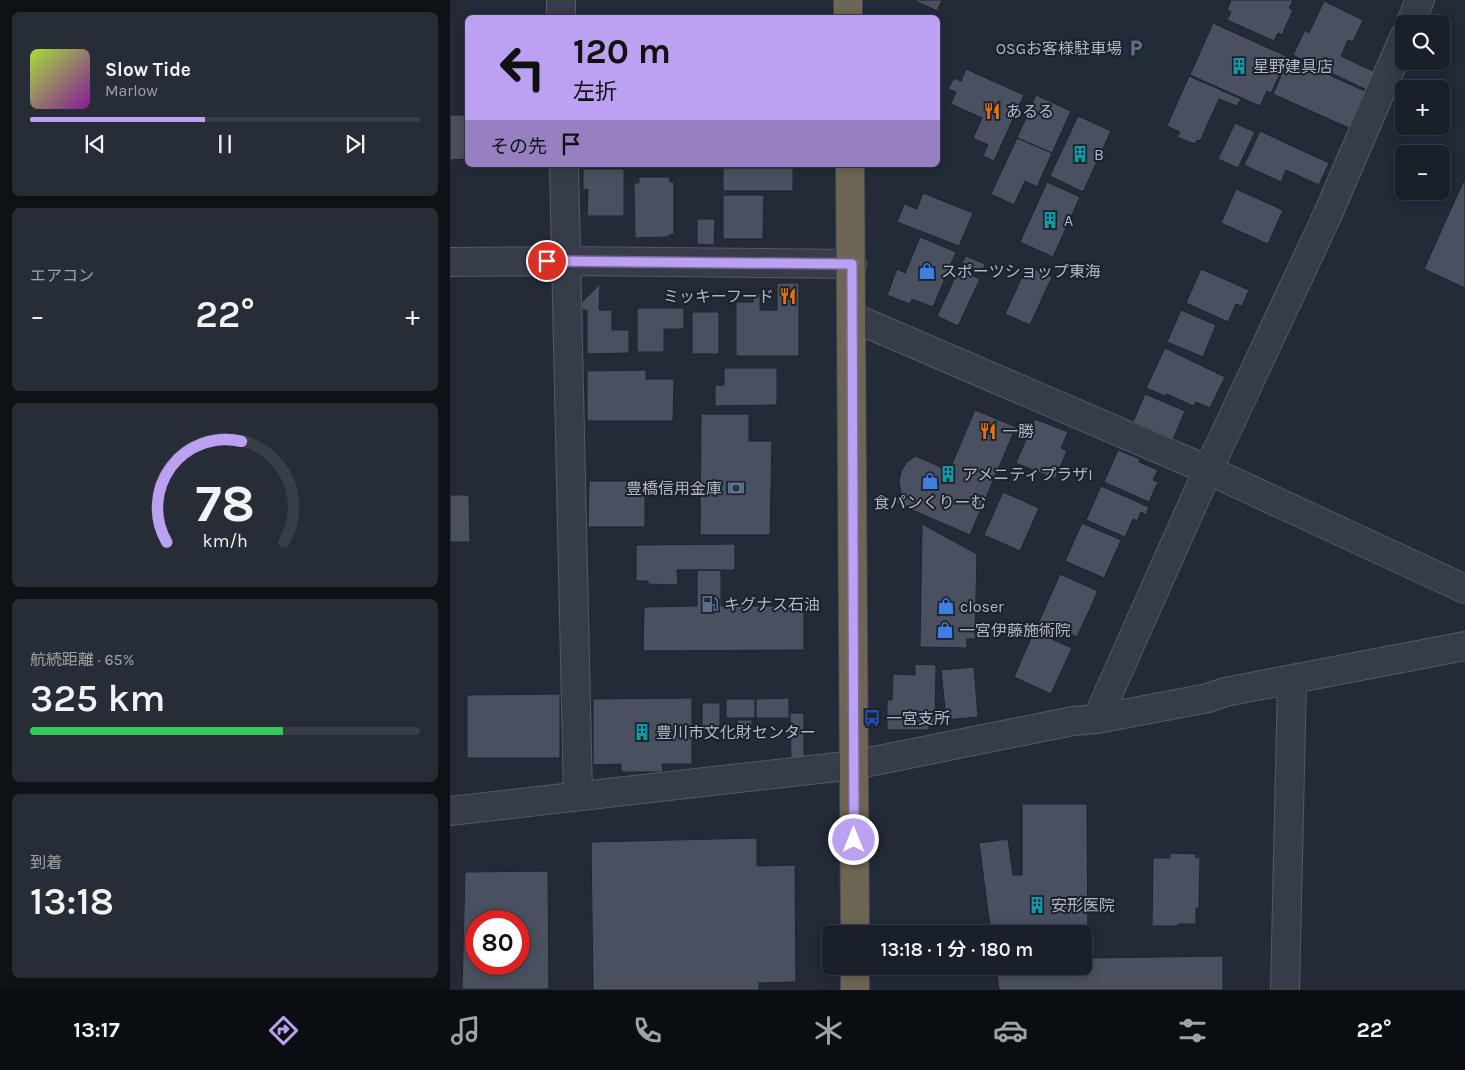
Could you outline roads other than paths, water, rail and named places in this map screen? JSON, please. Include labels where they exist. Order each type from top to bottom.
[{"type":"highway","points":[[848,0],[848,15]]},
{"type":"highway","points":[[850,167],[855,925]]},
{"type":"highway","points":[[855,975],[855,990]]},
{"type":"street","points":[[561,0],[561,15]]},
{"type":"street","points":[[1414,15],[1420,0]]},
{"type":"street","points":[[1097,719],[1208,470],[1327,216],[1395,58]]},
{"type":"street","points":[[564,167],[578,796]]},
{"type":"street","points":[[450,262],[566,260],[852,264]]},
{"type":"street","points":[[852,317],[1208,470],[1465,589]]},
{"type":"street","points":[[450,810],[854,765],[1465,646]]},
{"type":"street","points":[[1286,990],[1292,680]]},
{"type":"place","name":"OSGお客様駐車場","points":[[1136,48]]},
{"type":"place","name":"星野建具店","points":[[1239,66]]},
{"type":"place","name":"あるる","points":[[992,111]]},
{"type":"place","name":"B","points":[[1080,154]]},
{"type":"place","name":"A","points":[[1050,220]]},
{"type":"place","name":"スポーツショップ東海","points":[[927,271]]},
{"type":"place","name":"ミッキーフード","points":[[788,296]]},
{"type":"place","name":"一勝","points":[[988,431]]},
{"type":"place","name":"アメニティプラザI","points":[[948,474]]},
{"type":"place","name":"食パンくりーむ","points":[[930,481]]},
{"type":"place","name":"豊橋信用金庫","points":[[736,488]]},
{"type":"place","name":"キグナス石油","points":[[710,604]]},
{"type":"place","name":"closer","points":[[946,606]]},
{"type":"place","name":"一宮伊藤施術院","points":[[945,630]]},
{"type":"place","name":"一宮支所","points":[[872,718]]},
{"type":"place","name":"豊川市文化財センター","points":[[642,732]]},
{"type":"place","name":"安形医院","points":[[1037,905]]}]
